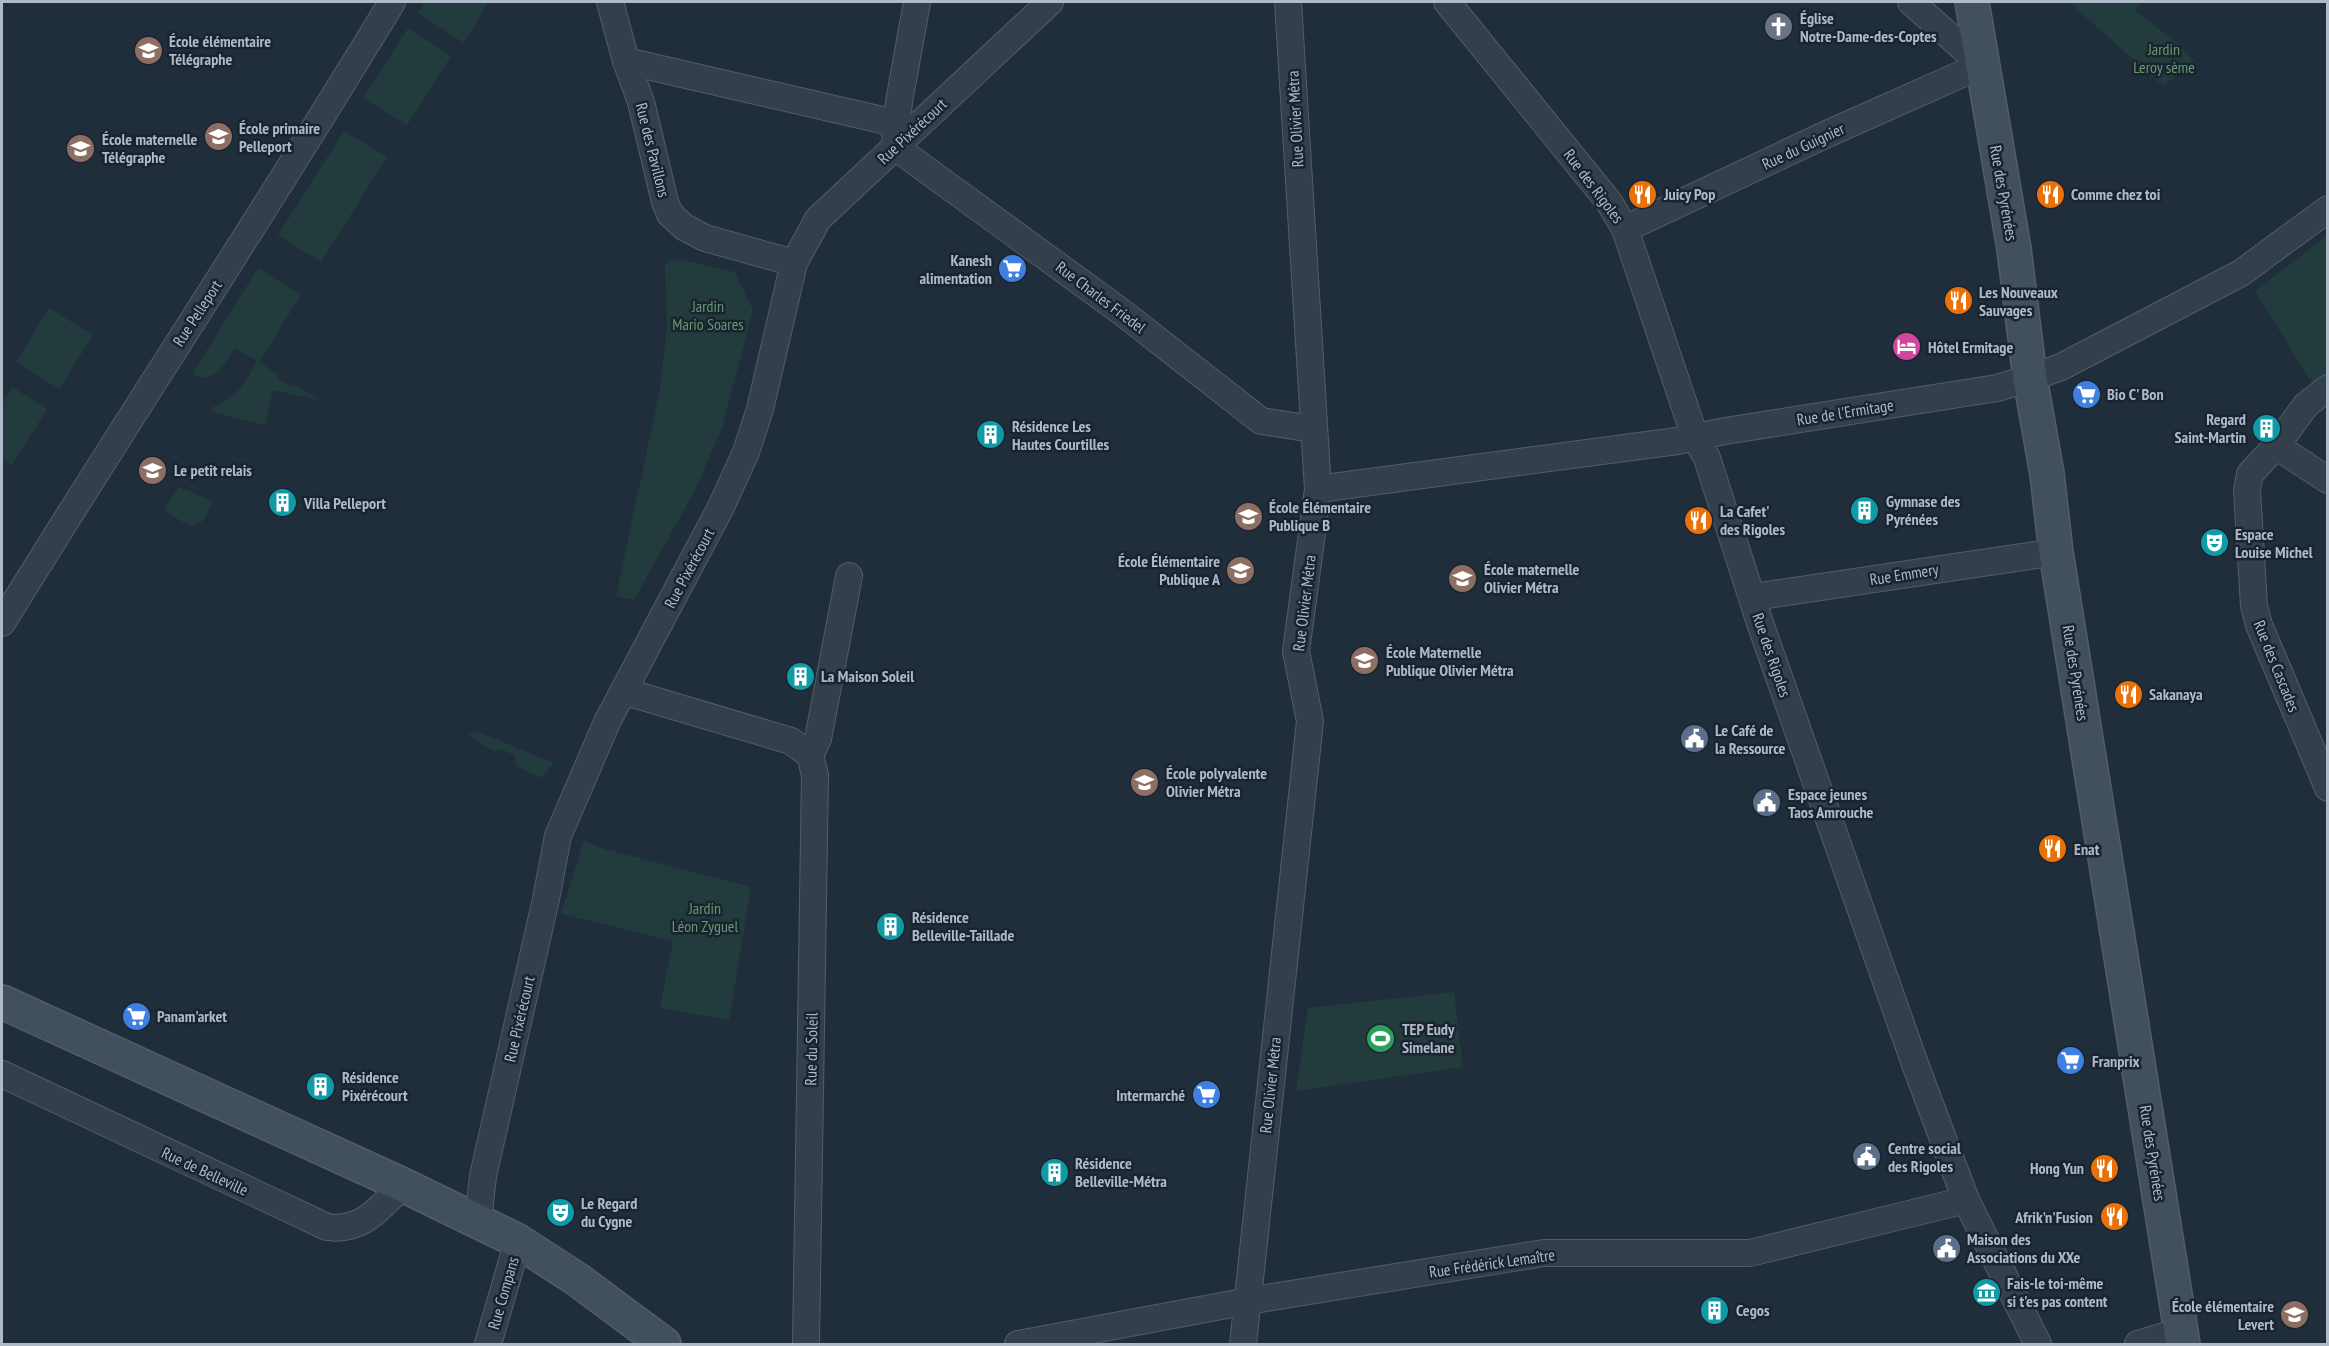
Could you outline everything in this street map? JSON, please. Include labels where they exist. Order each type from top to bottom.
[{"type":"main road","name":"Rue des Pyrénées","points":[[1972,2],[2014,249],[2030,378],[2047,474],[2056,552],[2182,1338]]},
{"type":"main road","points":[[2,1002],[403,1185],[518,1241],[578,1280],[664,1344]]},
{"type":"street","name":"Rue Pelleport","points":[[2,623],[392,2]]},
{"type":"street","name":"Rue des Pavillons","points":[[610,2],[626,61],[641,102],[665,202],[670,214],[684,227],[705,238],[794,263]]},
{"type":"street","points":[[895,137],[917,2]]},
{"type":"street","name":"Rue Pixérécourt","points":[[478,1222],[483,1176],[546,899],[558,836],[623,691],[721,507],[746,452],[760,409],[794,263],[818,219],[895,137],[1050,2]]},
{"type":"street","name":"Rue Olivier Métra","points":[[1243,1344],[1289,905],[1309,749],[1310,721],[1296,651],[1318,489],[1288,2]]},
{"type":"street","name":"Rue des Rigoles","points":[[1447,2],[1609,202],[1625,229],[1695,437],[1707,458],[1915,1064],[1966,1200],[2038,1344]]},
{"type":"street","points":[[1911,2],[1982,65]]},
{"type":"street","points":[[626,61],[882,120],[895,137]]},
{"type":"street","name":"Rue du Guignier","points":[[1625,229],[1827,134],[1982,65]]},
{"type":"street","name":"Rue Charles Friedel","points":[[895,137],[1261,421],[1313,429]]},
{"type":"street","name":"Rue de l'Ermitage","points":[[1318,489],[1695,437],[1997,388],[2061,367],[2241,273],[2328,209]]},
{"type":"street","name":"Rue des Cascades","points":[[2328,388],[2306,405],[2276,446],[2250,474],[2247,490],[2254,606],[2259,625],[2328,788]]},
{"type":"street","points":[[2276,446],[2328,480]]},
{"type":"street","name":"Rue Emmery","points":[[1753,597],[2056,552]]},
{"type":"street","name":"Rue du Soleil","points":[[806,1344],[815,775],[810,755],[818,739],[849,576]]},
{"type":"street","points":[[623,691],[791,741],[810,755]]},
{"type":"street","name":"Rue de Belleville","points":[[2,1074],[327,1227],[343,1230],[370,1217],[403,1185]]},
{"type":"street","name":"Rue Frédérick Lemaître","points":[[1018,1344],[1248,1301],[1544,1252],[1750,1253],[1966,1200]]},
{"type":"street","name":"Rue Compans","points":[[488,1344],[518,1241]]},
{"type":"street","points":[[2139,1344],[2182,1338]]},
{"type":"green space","points":[[425,2],[489,2],[464,43],[418,13]]},
{"type":"green space","name":"Jardin Leroy sème","points":[[2069,2],[2142,2],[2135,11],[2179,44],[2194,62],[2163,86]]},
{"type":"green space","points":[[408,28],[451,56],[407,125],[363,98]]},
{"type":"green space","points":[[344,131],[387,157],[321,262],[278,235]]},
{"type":"green space","points":[[2327,236],[2327,375],[2313,385],[2255,291]]},
{"type":"green space","name":"Jardin Mario Soares","points":[[678,259],[735,272],[753,310],[722,428],[695,490],[634,600],[616,596],[660,389],[667,326],[665,265],[670,260]]},
{"type":"green space","points":[[258,268],[301,295],[259,362],[278,375],[277,379],[291,387],[294,384],[319,400],[273,390],[265,425],[212,412],[213,407],[221,404],[239,389],[257,361],[235,348],[223,366],[213,375],[200,377],[192,374]]},
{"type":"green space","points":[[49,308],[93,335],[59,389],[16,362]]},
{"type":"green space","points":[[12,387],[47,409],[12,465],[2,459],[2,403]]},
{"type":"green space","points":[[179,487],[212,501],[203,520],[198,524],[188,524],[164,510]]},
{"type":"green space","points":[[474,730],[554,763],[542,778],[516,766],[515,755],[499,749],[495,752],[469,736]]},
{"type":"green space","name":"Jardin Léon Zyguel","points":[[584,840],[604,849],[751,887],[729,1020],[660,1008],[673,941],[561,914]]},
{"type":"green space","name":"TEP Eudy Simelane","points":[[1454,992],[1463,1067],[1296,1091],[1308,1008]]},
{"type":"place","name":"Église Notre-Dame-des-Coptes","points":[[1779,27]]},
{"type":"place","name":"École élémentaire Télégraphe","points":[[148,50]]},
{"type":"place","name":"École primaire Pelleport","points":[[218,137]]},
{"type":"place","name":"École maternelle Télégraphe","points":[[81,148]]},
{"type":"place","name":"Juicy Pop","points":[[1643,194]]},
{"type":"place","name":"Comme chez toi","points":[[2050,194]]},
{"type":"place","name":"Kanesh alimentation","points":[[1013,269]]},
{"type":"place","name":"Les Nouveaux Sauvages","points":[[1958,301]]},
{"type":"place","name":"Hôtel Ermitage","points":[[1907,347]]},
{"type":"place","name":"Bio C' Bon","points":[[2086,394]]},
{"type":"place","name":"Regard Saint-Martin","points":[[2267,428]]},
{"type":"place","name":"Résidence Les Hautes Courtilles","points":[[991,435]]},
{"type":"place","name":"Le petit relais","points":[[153,470]]},
{"type":"place","name":"Villa Pelleport","points":[[283,503]]},
{"type":"place","name":"Gymnase des Pyrénées","points":[[1865,510]]},
{"type":"place","name":"École Élémentaire Publique B","points":[[1248,516]]},
{"type":"place","name":"La Cafet' des Rigoles","points":[[1699,520]]},
{"type":"place","name":"Espace Louise Michel","points":[[2214,543]]},
{"type":"place","name":"École Élémentaire Publique A","points":[[1241,570]]},
{"type":"place","name":"École maternelle Olivier Métra","points":[[1463,578]]},
{"type":"place","name":"École Maternelle Publique Olivier Métra","points":[[1365,661]]},
{"type":"place","name":"La Maison Soleil","points":[[800,676]]},
{"type":"place","name":"Sakanaya","points":[[2128,694]]},
{"type":"place","name":"Le Café de la Ressource","points":[[1694,739]]},
{"type":"place","name":"École polyvalente Olivier Métra","points":[[1145,782]]},
{"type":"place","name":"Espace jeunes Taos Amrouche","points":[[1767,803]]},
{"type":"place","name":"Enat","points":[[2053,849]]},
{"type":"place","name":"Résidence Belleville-Taillade","points":[[891,926]]},
{"type":"place","name":"Panam'arket","points":[[136,1016]]},
{"type":"place","name":"TEP Eudy Simelane","points":[[1381,1038]]},
{"type":"place","name":"Franprix","points":[[2071,1061]]},
{"type":"place","name":"Résidence Pixérécourt","points":[[321,1086]]},
{"type":"place","name":"Intermarché","points":[[1206,1095]]},
{"type":"place","name":"Centre social des Rigoles","points":[[1867,1157]]},
{"type":"place","name":"Hong Yun","points":[[2105,1168]]},
{"type":"place","name":"Résidence Belleville-Métra","points":[[1054,1172]]},
{"type":"place","name":"Le Regard du Cygne","points":[[560,1212]]},
{"type":"place","name":"Afrik'n'Fusion","points":[[2114,1217]]},
{"type":"place","name":"Maison des Associations du XXe","points":[[1946,1248]]},
{"type":"place","name":"Fais-le toi-même si t'es pas content","points":[[1986,1292]]},
{"type":"place","name":"Cegos","points":[[1715,1310]]},
{"type":"place","name":"École élémentaire Levert","points":[[2295,1315]]}]
